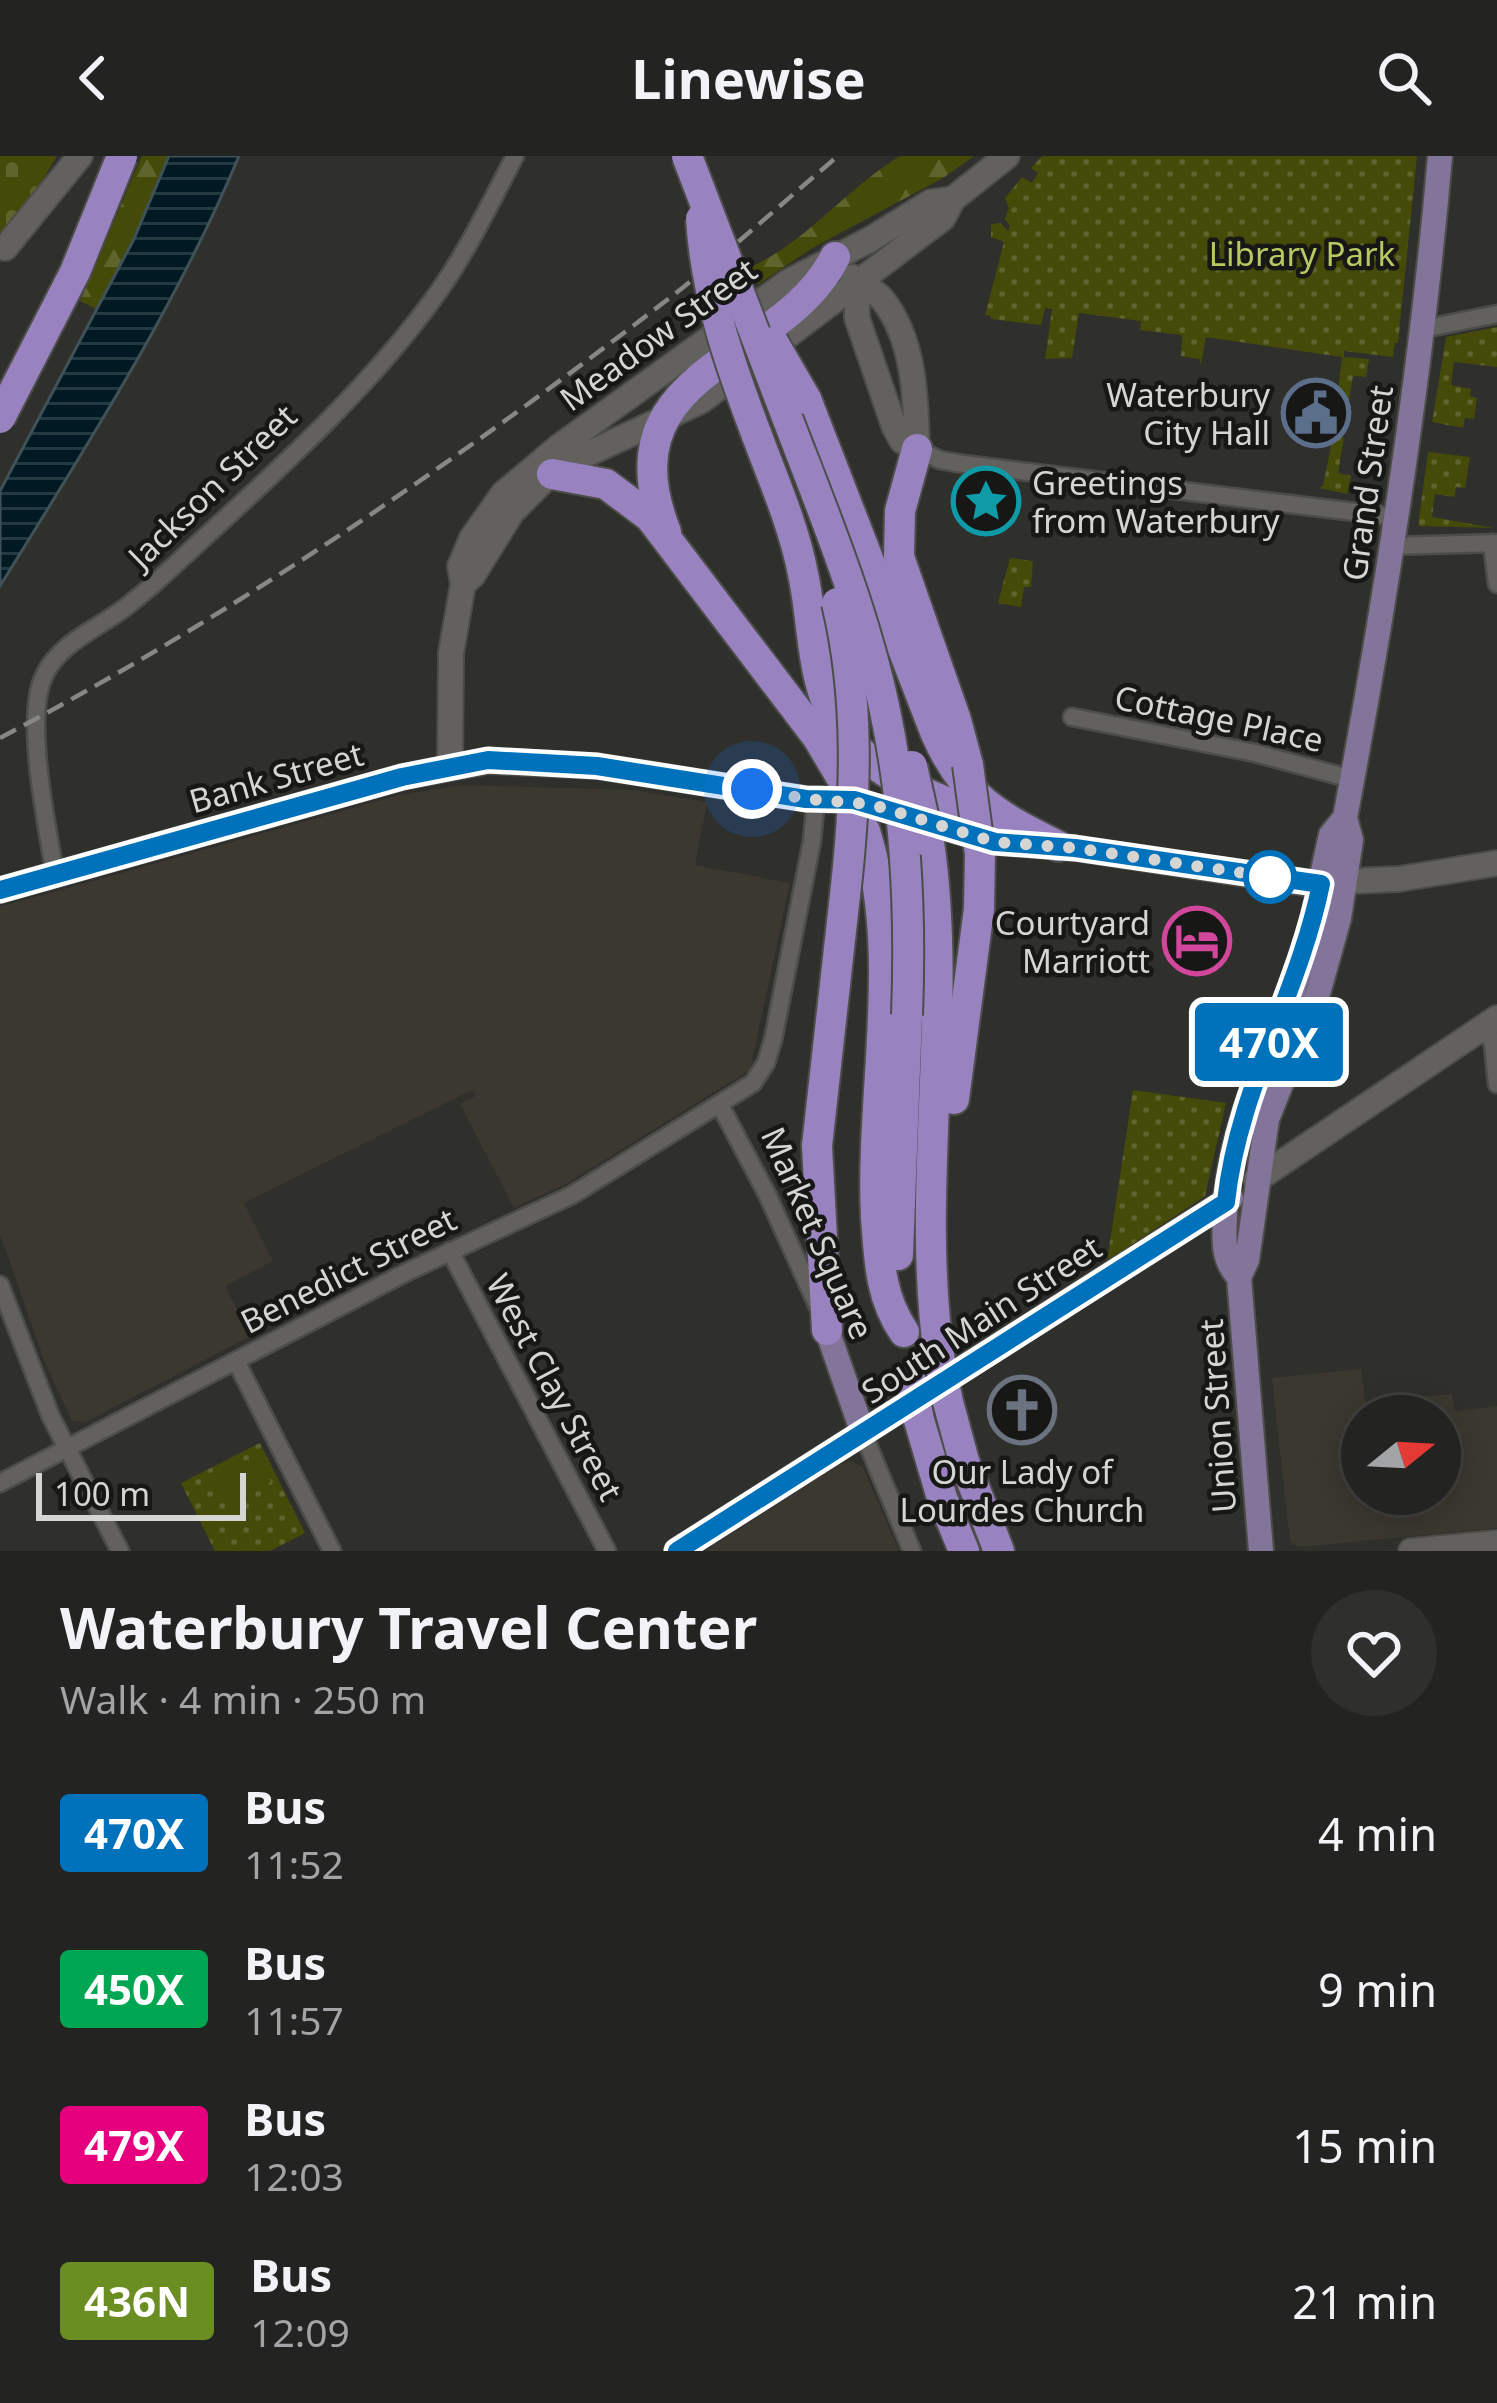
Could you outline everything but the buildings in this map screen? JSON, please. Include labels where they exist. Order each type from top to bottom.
[{"type":"highway","points":[[25,371],[75,263],[113,156]]},
{"type":"highway","points":[[0,416],[82,267],[126,156]]},
{"type":"highway","points":[[0,416],[75,272],[126,156]]},
{"type":"highway","points":[[691,165],[739,289],[795,404],[946,755],[971,793],[1027,831]]},
{"type":"highway","points":[[691,165],[713,309],[795,538],[821,686],[841,730],[856,750],[889,776],[1058,846]]},
{"type":"highway","points":[[691,165],[820,503],[857,610],[889,728],[907,886],[907,1016],[897,1218],[904,1332],[919,1420],[964,1551]]},
{"type":"highway","points":[[677,549],[663,524],[655,487],[656,451],[664,421],[687,388],[811,294],[835,257]]},
{"type":"highway","points":[[795,404],[911,763],[928,842],[939,990],[930,1276],[948,1402],[964,1461],[999,1551]]},
{"type":"highway","points":[[917,449],[900,511],[898,557],[956,720],[968,765],[980,854],[979,909],[952,1120],[944,1239],[930,1276]]},
{"type":"highway","points":[[552,474],[594,480],[618,490],[650,517],[818,738],[847,787],[880,886],[877,1229],[883,1288],[904,1332]]},
{"type":"highway","points":[[820,503],[824,548],[845,644],[854,805],[817,1146],[827,1330]]},
{"type":"main road","points":[[3,254],[57,156]]},
{"type":"main road","points":[[3,254],[80,156]]},
{"type":"main road","name":"Meadow Street","points":[[463,584],[512,512],[552,474],[664,421],[714,391],[943,218],[953,199],[1006,156]]},
{"type":"main road","name":"Grand Street","points":[[1226,1202],[1242,1117],[1352,841],[1345,818],[1396,518],[1423,329],[1440,156]]},
{"type":"main road","name":"Meadow Street","points":[[450,766],[451,653],[463,584],[460,566],[494,505],[518,479],[797,276],[932,202],[953,199]]},
{"type":"main road","points":[[835,257],[857,285],[884,302],[903,343],[914,391],[917,449]]},
{"type":"main road","points":[[857,285],[855,312],[894,426],[902,441],[917,449]]},
{"type":"main road","name":"Bank Street","points":[[0,890],[450,766],[488,760],[572,764],[870,804],[995,842],[1058,846],[1333,884],[1419,877],[1497,863]]},
{"type":"main road","name":"Grand Street","points":[[1256,1180],[1270,1106],[1318,991],[1333,884]]},
{"type":"main road","name":"South Main Street","points":[[677,1551],[1226,1202],[1491,1022]]},
{"type":"main road","name":"Union Street","points":[[1256,1180],[1247,1260],[1239,1276],[1261,1551]]},
{"type":"main road","name":"Union Street","points":[[1226,1202],[1226,1258],[1239,1276]]},
{"type":"main road","name":"Market Square","points":[[827,1330],[863,1433]]},
{"type":"main road","points":[[1411,1551],[1497,1543]]},
{"type":"street","name":"Jackson Street","points":[[55,874],[38,739],[39,691],[50,664],[179,561],[308,438],[393,348],[458,262],[515,156]]},
{"type":"street","points":[[1423,329],[1497,314]]},
{"type":"street","points":[[917,449],[963,464],[1396,518]]},
{"type":"street","points":[[1391,546],[1495,543],[1497,584]]},
{"type":"street","name":"Cottage Place","points":[[1072,717],[1255,753],[1352,779]]},
{"type":"street","name":"Market Square","points":[[816,800],[770,1053],[758,1078],[720,1105],[774,1209],[827,1330]]},
{"type":"street","points":[[1491,1022],[1497,1084]]},
{"type":"street","name":"Benedict Street","points":[[0,1483],[450,1251],[572,1195],[720,1105]]},
{"type":"street","name":"West Clay Street","points":[[450,1251],[607,1551]]},
{"type":"street","points":[[0,1285],[34,1378],[120,1551]]},
{"type":"street","points":[[236,1361],[332,1551]]},
{"type":"street","points":[[863,1433],[912,1551]]},
{"type":"shaded area","points":[[461,785],[632,790],[707,802],[695,865],[790,883],[750,1070],[566,1184],[514,1208],[460,1104],[475,1096],[472,1090],[244,1203],[273,1261],[225,1286],[251,1336],[85,1422],[72,1421],[45,1363],[0,1234],[0,907],[399,795]]},
{"type":"shaded area","points":[[1361,1369],[1364,1395],[1341,1395],[1341,1515],[1461,1515],[1461,1410],[1497,1406],[1497,1528],[1299,1547],[1290,1542],[1272,1378]]},
{"type":"shaded area","points":[[851,1461],[863,1467],[899,1551],[705,1551],[838,1465]]},
{"type":"green space","points":[[0,156],[57,156],[17,223],[0,241]]},
{"type":"green space","points":[[142,156],[169,156],[98,310],[80,301]]},
{"type":"green space","points":[[900,156],[974,156],[757,285],[750,267],[790,244]]},
{"type":"green space","name":"Library Park","points":[[1042,156],[1417,156],[1393,357],[1344,351],[1344,357],[1369,359],[1366,377],[1353,376],[1347,412],[1336,409],[1342,357],[1206,337],[1201,364],[1199,359],[1181,356],[1182,335],[1140,330],[1141,321],[1079,313],[1072,358],[1045,359],[1052,309],[1045,308],[1041,325],[985,315],[1004,242],[991,237],[991,224],[1000,223],[1008,231],[1005,198],[1022,177],[1032,183],[1038,173],[1031,168]]},
{"type":"green space","points":[[1497,327],[1497,367],[1454,362],[1451,385],[1471,389],[1470,396],[1477,398],[1474,419],[1465,418],[1463,428],[1432,422],[1446,337]]},
{"type":"green space","points":[[1333,435],[1344,437],[1338,473],[1351,476],[1347,494],[1319,488]]},
{"type":"green space","points":[[1428,452],[1470,457],[1465,488],[1456,487],[1455,497],[1435,494],[1432,517],[1494,528],[1418,526]]},
{"type":"green space","points":[[1010,558],[1033,561],[1031,587],[1024,587],[1021,607],[998,603]]},
{"type":"green space","points":[[1133,1090],[1226,1103],[1205,1196],[1107,1261]]},
{"type":"green space","points":[[260,1443],[305,1533],[270,1551],[215,1551],[181,1483]]},
{"type":"green space","points":[[257,1455],[271,1482],[227,1505],[213,1478]]},
{"type":"water","points":[[169,156],[239,156],[158,322],[0,586],[0,491],[133,241]]},
{"type":"railway","points":[[0,738],[258,588],[423,479],[663,303],[838,156]]},
{"type":"bus line","name":"470X","points":[[0,890],[402,777],[488,760],[597,766],[806,799],[854,800],[995,842],[1075,848],[1321,884],[1300,968],[1242,1117],[1226,1202],[677,1551]]},
{"type":"place","name":"Waterbury City Hall","points":[[1316,413]]},
{"type":"place","name":"Greetings from Waterbury","points":[[986,501]]},
{"type":"place","name":"Courtyard Marriott","points":[[1197,941]]},
{"type":"place","name":"Our Lady of Lourdes Church","points":[[1022,1410]]},
{"type":"route","points":[[752,789],[806,799],[854,800],[995,842],[1075,848],[1270,877]]}]
